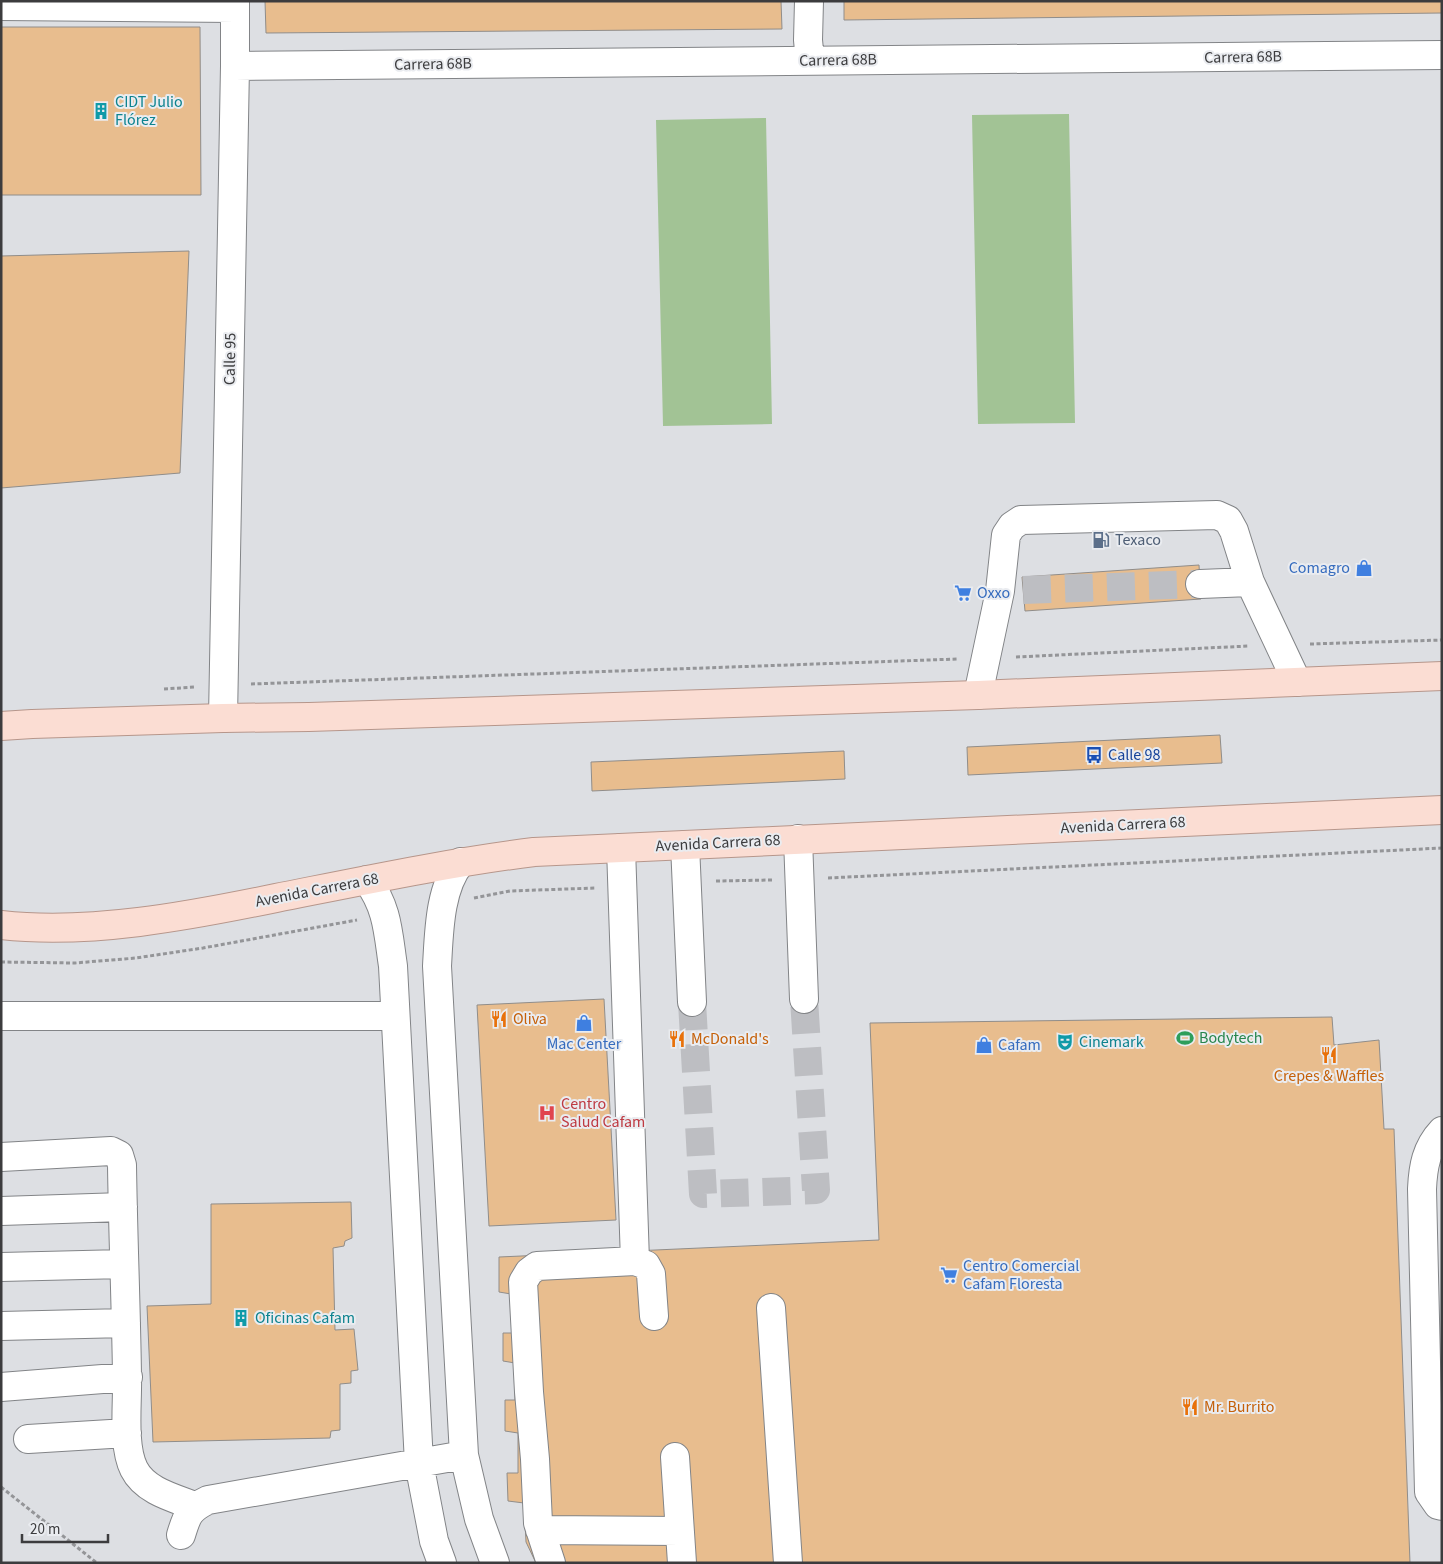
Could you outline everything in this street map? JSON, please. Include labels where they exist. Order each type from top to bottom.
[{"type":"main road","points":[[1,726],[978,695],[1442,676]]},
{"type":"main road","name":"Avenida Carrera 68","points":[[1,925],[22,928],[86,926],[154,920],[220,910],[461,862],[534,852],[1442,810]]},
{"type":"street","points":[[809,1],[808,40],[810,61]]},
{"type":"street","points":[[1,6],[49,4],[235,4]]},
{"type":"street","name":"Calle 95","points":[[223,718],[235,4]]},
{"type":"street","name":"Carrera 68B","points":[[235,66],[1442,55]]},
{"type":"street","points":[[978,695],[986,658],[1011,590],[1006,536],[1012,526],[1021,520],[1217,515],[1228,520],[1234,531],[1250,582],[1297,682]]},
{"type":"street","points":[[1200,584],[1250,582]]},
{"type":"street","points":[[798,839],[804,999]]},
{"type":"street","points":[[685,845],[692,1002]]},
{"type":"street","points":[[620,848],[635,1261]]},
{"type":"street","points":[[461,862],[450,880],[443,904],[436,966],[464,1454],[478,1519],[495,1563]]},
{"type":"street","points":[[367,880],[381,901],[386,915],[393,966],[419,1463],[434,1541],[442,1563]]},
{"type":"street","points":[[1,1016],[395,1016]]},
{"type":"street","points":[[1442,1131],[1429,1148],[1423,1166],[1422,1189],[1428,1492],[1438,1505],[1442,1506]]},
{"type":"street","points":[[1,1157],[111,1151],[118,1155],[122,1165],[128,1377],[127,1433],[134,1468],[140,1479],[153,1488],[195,1506]]},
{"type":"street","points":[[1,1211],[123,1207]]},
{"type":"street","points":[[550,1563],[538,1523],[523,1282],[529,1272],[537,1266],[635,1261],[646,1265],[651,1274],[654,1316]]},
{"type":"street","points":[[1,1267],[124,1264]]},
{"type":"street","points":[[771,1308],[788,1563]]},
{"type":"street","points":[[1,1326],[126,1323]]},
{"type":"street","points":[[1,1387],[128,1377]]},
{"type":"street","points":[[28,1439],[127,1433]]},
{"type":"street","points":[[181,1535],[186,1518],[195,1506],[208,1500],[464,1454]]},
{"type":"street","points":[[675,1457],[682,1563]]},
{"type":"street","points":[[540,1530],[680,1531]]},
{"type":"path","points":[[158,690],[309,681],[1442,640]]},
{"type":"path","points":[[1417,848],[1442,848]]},
{"type":"path","points":[[1,1487],[97,1563]]},
{"type":"green space","points":[[1069,114],[1075,423],[978,424],[972,115]]},
{"type":"green space","points":[[766,118],[772,424],[663,426],[656,120]]},
{"type":"building","points":[[265,1],[781,1],[782,29],[266,33]]},
{"type":"building","points":[[844,1],[1442,1],[1442,13],[844,20]]},
{"type":"building","name":"CIDT Julio Flórez","points":[[1,27],[200,27],[201,195],[1,195]]},
{"type":"building","points":[[189,251],[180,473],[1,488],[1,256]]},
{"type":"building","points":[[1199,565],[1201,599],[1025,611],[1022,577]]},
{"type":"building","name":"Calle 98","points":[[1220,735],[1222,763],[968,775],[967,747]]},
{"type":"building","points":[[844,751],[845,779],[592,791],[591,762]]},
{"type":"building","name":"Centro Salud Cafam","points":[[604,999],[616,1220],[489,1226],[477,1005]]},
{"type":"building","name":"Centro Comercial Cafam Floresta","points":[[1332,1017],[1334,1045],[1379,1040],[1384,1129],[1394,1129],[1410,1563],[536,1563],[526,1542],[524,1503],[508,1501],[507,1473],[518,1473],[518,1433],[505,1431],[505,1400],[515,1400],[515,1363],[503,1361],[503,1333],[513,1333],[511,1294],[499,1292],[499,1257],[879,1240],[870,1023]]},
{"type":"building","name":"Oficinas Cafam","points":[[351,1202],[352,1238],[345,1241],[344,1246],[333,1248],[335,1330],[354,1329],[358,1370],[351,1371],[351,1383],[340,1384],[340,1430],[331,1431],[330,1438],[153,1442],[147,1306],[211,1304],[211,1204]]},
{"type":"tunnel","points":[[1023,590],[1200,584]]},
{"type":"tunnel","points":[[692,1002],[703,1194],[816,1190],[804,999]]},
{"type":"place","name":"CIDT Julio Flórez","points":[[101,111]]},
{"type":"place","name":"Texaco","points":[[1101,540]]},
{"type":"place","name":"Comagro","points":[[1364,568]]},
{"type":"place","name":"Oxxo","points":[[963,593]]},
{"type":"place","name":"Calle 98","points":[[1094,755]]},
{"type":"place","name":"Oliva","points":[[499,1019]]},
{"type":"place","name":"Mac Center","points":[[584,1023]]},
{"type":"place","name":"Bodytech","points":[[1185,1038]]},
{"type":"place","name":"McDonald's","points":[[677,1039]]},
{"type":"place","name":"Cinemark","points":[[1065,1042]]},
{"type":"place","name":"Cafam","points":[[984,1045]]},
{"type":"place","name":"Crepes & Waffles","points":[[1329,1055]]},
{"type":"place","name":"Centro Salud Cafam","points":[[547,1113]]},
{"type":"place","name":"Centro Comercial Cafam Floresta","points":[[949,1275]]},
{"type":"place","name":"Oficinas Cafam","points":[[241,1318]]},
{"type":"place","name":"Mr. Burrito","points":[[1190,1407]]}]
